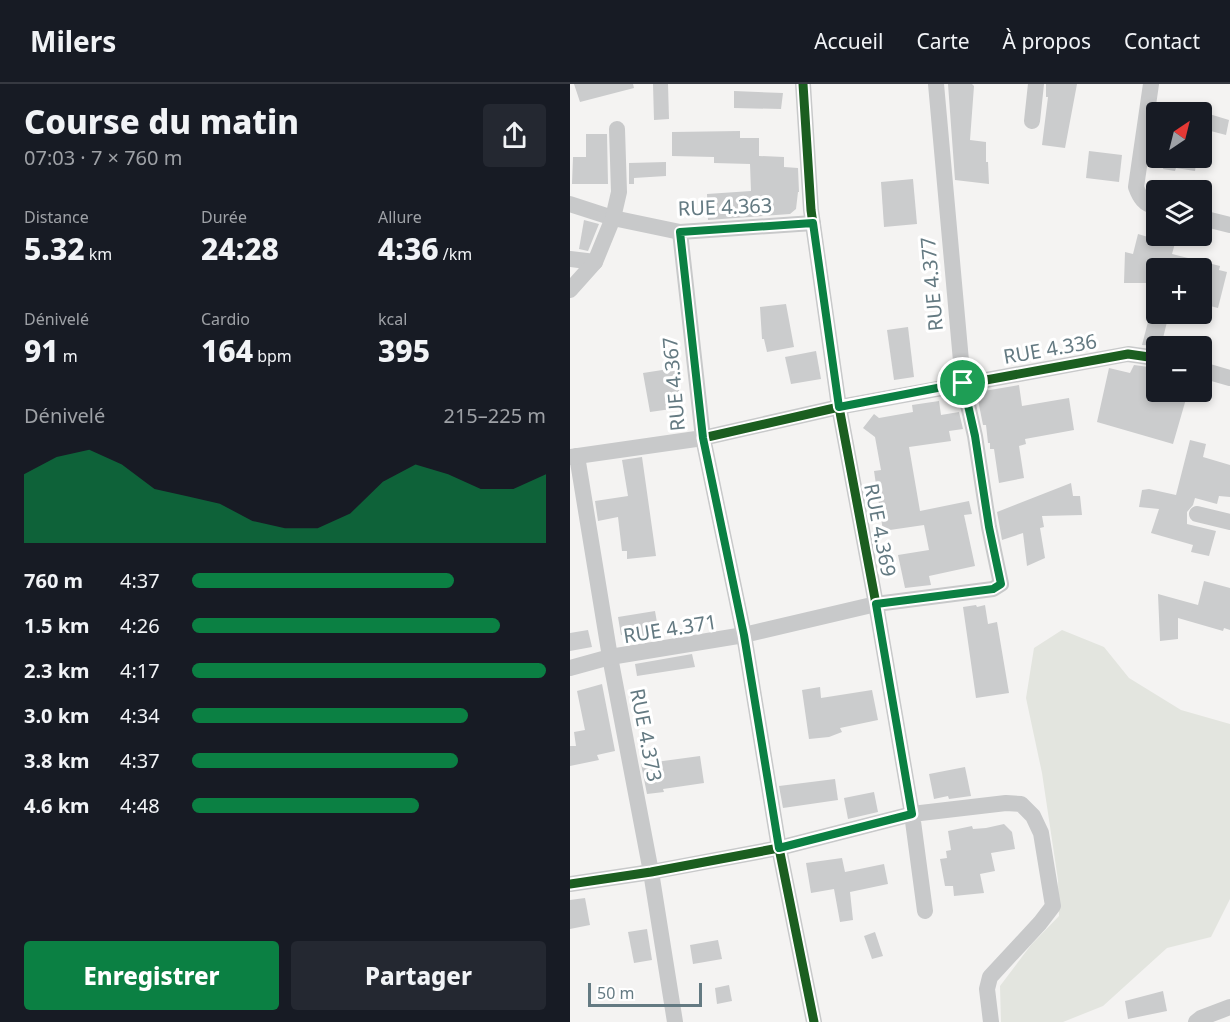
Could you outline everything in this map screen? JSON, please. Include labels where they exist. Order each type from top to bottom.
[{"type":"street","name":"RUE 4.369","points":[[803,84],[813,223],[839,407],[912,814],[925,911]]},
{"type":"street","name":"RUE 4.377","points":[[936,84],[963,383],[975,436],[989,527],[1001,584]]},
{"type":"street","points":[[1032,121],[1036,84]]},
{"type":"street","points":[[1146,203],[1140,197],[1136,187],[1152,84]]},
{"type":"street","points":[[570,290],[595,262],[613,218],[619,192],[617,129]]},
{"type":"street","name":"RUE 4.363","points":[[570,204],[613,218],[680,232],[813,223]]},
{"type":"street","points":[[1212,220],[1230,225]]},
{"type":"street","name":"RUE 4.367","points":[[574,456],[703,438],[680,232]]},
{"type":"street","points":[[570,259],[595,262]]},
{"type":"street","name":"RUE 4.336","points":[[703,438],[839,407],[963,383],[1128,354],[1146,357]]},
{"type":"street","points":[[1212,373],[1230,378]]},
{"type":"street","points":[[703,438],[744,635],[779,848],[814,1022]]},
{"type":"street","name":"RUE 4.373","points":[[574,456],[651,872],[675,1022]]},
{"type":"street","points":[[1197,514],[1230,522]]},
{"type":"street","name":"RUE 4.371","points":[[570,668],[610,657],[744,635],[876,604],[993,589],[1001,584]]},
{"type":"street","points":[[570,884],[651,872],[779,848],[912,814],[1006,803],[1021,804],[1034,816],[1041,834],[1053,906],[990,977],[987,988],[991,1022]]},
{"type":"street","points":[[1196,1022],[1230,1007]]},
{"type":"shaded area","points":[[1062,630],[1104,647],[1129,678],[1181,710],[1230,724],[1230,899],[1211,937],[1167,948],[1103,1006],[1063,1022],[1001,1022],[1000,986],[1031,945],[1059,916],[1058,880],[1042,773],[1026,698],[1034,648]]},
{"type":"building","points":[[574,84],[633,84],[634,88],[580,102]]},
{"type":"building","points":[[653,84],[668,84],[669,119],[654,120]]},
{"type":"building","points":[[948,84],[972,84],[974,86],[970,140],[986,142],[989,184],[955,180]]},
{"type":"building","points":[[1046,84],[1077,84],[1065,148],[1042,145],[1048,97],[1046,97]]},
{"type":"building","points":[[734,91],[783,93],[781,109],[734,108]]},
{"type":"building","points":[[1212,115],[1229,120],[1226,135],[1212,131]]},
{"type":"building","points":[[740,131],[740,138],[759,138],[759,156],[784,157],[784,167],[798,168],[799,192],[796,209],[790,214],[708,220],[707,194],[751,191],[750,164],[714,163],[714,157],[672,156],[672,132]]},
{"type":"building","points":[[586,134],[607,134],[608,184],[572,184],[573,157],[586,157]]},
{"type":"building","points":[[1089,151],[1122,155],[1119,182],[1086,178]]},
{"type":"building","points":[[666,162],[666,176],[634,178],[634,184],[629,184],[629,163]]},
{"type":"building","points":[[1163,168],[1176,168],[1175,171]]},
{"type":"building","points":[[1176,168],[1195,168],[1195,171]]},
{"type":"building","points":[[913,179],[917,224],[884,227],[881,182]]},
{"type":"building","points":[[584,220],[599,224],[588,251],[579,249]]},
{"type":"building","points":[[1138,234],[1146,236],[1146,246],[1174,246],[1172,254],[1188,258],[1146,258],[1146,283],[1124,283],[1125,252],[1133,254]]},
{"type":"building","points":[[1212,264],[1220,266],[1219,270],[1227,272],[1218,308],[1212,306]]},
{"type":"building","points":[[786,304],[794,347],[767,352],[764,339],[762,339],[760,307]]},
{"type":"building","points":[[1147,324],[1166,324],[1164,336],[1146,336],[1146,345],[1142,345]]},
{"type":"building","points":[[908,327],[914,377],[894,380],[887,330]]},
{"type":"building","points":[[816,351],[821,379],[791,384],[785,357]]},
{"type":"building","points":[[1134,365],[1146,367],[1146,402],[1185,402],[1173,444],[1097,422],[1109,368],[1130,373]]},
{"type":"building","points":[[675,368],[680,396],[676,397],[678,408],[650,412],[643,373]]},
{"type":"building","points":[[1019,385],[1022,406],[1069,398],[1074,430],[1025,439],[1026,444],[1019,446],[1024,478],[999,483],[994,449],[990,449],[990,443],[988,443],[986,425],[983,425],[978,400],[984,391]]},
{"type":"building","points":[[939,401],[941,415],[959,412],[963,429],[949,431],[951,441],[909,447],[920,511],[969,501],[972,514],[964,515],[975,566],[929,576],[931,585],[905,588],[898,555],[929,550],[924,525],[883,531],[874,471],[881,470],[875,437],[863,428],[874,414],[879,418],[913,412],[912,405]]},
{"type":"building","points":[[1190,440],[1206,444],[1203,457],[1230,465],[1230,497],[1219,496],[1217,504],[1195,498],[1187,512],[1187,524],[1216,531],[1209,556],[1191,552],[1193,545],[1151,533],[1159,509],[1139,507],[1142,490],[1149,489],[1176,495]]},
{"type":"building","points":[[642,457],[656,556],[627,559],[627,551],[622,551],[618,517],[598,521],[595,501],[628,496],[622,460]]},
{"type":"building","points":[[1071,483],[1073,496],[1080,496],[1082,515],[1042,516],[1044,527],[1040,528],[1045,558],[1027,566],[1023,533],[1002,540],[997,512]]},
{"type":"building","points":[[1204,581],[1230,588],[1230,630],[1224,628],[1223,631],[1178,618],[1178,639],[1160,641],[1158,594],[1198,605]]},
{"type":"building","points":[[976,605],[977,607],[985,605],[988,624],[997,622],[1009,693],[976,698],[963,607]]},
{"type":"building","points":[[655,611],[659,634],[627,639],[626,634],[621,635],[618,617]]},
{"type":"building","points":[[588,630],[592,647],[570,651],[570,633]]},
{"type":"building","points":[[692,654],[695,667],[637,676],[635,664]]},
{"type":"building","points":[[602,684],[615,751],[597,755],[599,760],[570,766],[570,746],[576,746],[574,732],[585,730],[577,691]]},
{"type":"building","points":[[820,687],[821,698],[872,690],[878,720],[840,728],[842,732],[829,737],[809,739],[802,690]]},
{"type":"building","points":[[700,756],[704,783],[663,789],[664,792],[647,794],[641,764]]},
{"type":"building","points":[[965,767],[971,796],[949,799],[948,796],[934,799],[929,774]]},
{"type":"building","points":[[835,779],[838,800],[783,808],[779,786]]},
{"type":"building","points":[[874,792],[878,812],[848,819],[844,798]]},
{"type":"building","points":[[1004,824],[1012,832],[1015,849],[991,853],[995,871],[980,874],[984,893],[954,896],[953,886],[945,886],[940,859],[947,858],[946,851],[951,850],[948,831],[972,826],[973,829]]},
{"type":"building","points":[[842,858],[845,872],[884,864],[888,884],[850,892],[853,920],[840,922],[834,889],[811,893],[806,863]]},
{"type":"building","points":[[585,898],[590,925],[570,929],[570,900]]},
{"type":"building","points":[[647,929],[652,960],[634,963],[628,932]]},
{"type":"building","points":[[875,932],[883,956],[872,959],[864,936]]},
{"type":"building","points":[[718,940],[722,959],[693,964],[690,945]]},
{"type":"building","points":[[729,985],[732,1001],[717,1004],[715,988]]},
{"type":"building","points":[[1163,991],[1167,1011],[1128,1019],[1125,1001]]},
{"type":"cycle path","points":[[570,884],[651,872],[779,848],[912,814],[839,407],[811,210],[803,84]]},
{"type":"cycle path","points":[[814,1022],[779,848],[744,635],[703,438],[839,407],[1128,354],[1146,357]]},
{"type":"route","points":[[813,223],[839,407],[963,383],[975,436],[980,476],[1001,584],[993,589],[876,604],[912,814],[779,848],[744,635],[703,438],[680,232],[813,223]]}]
